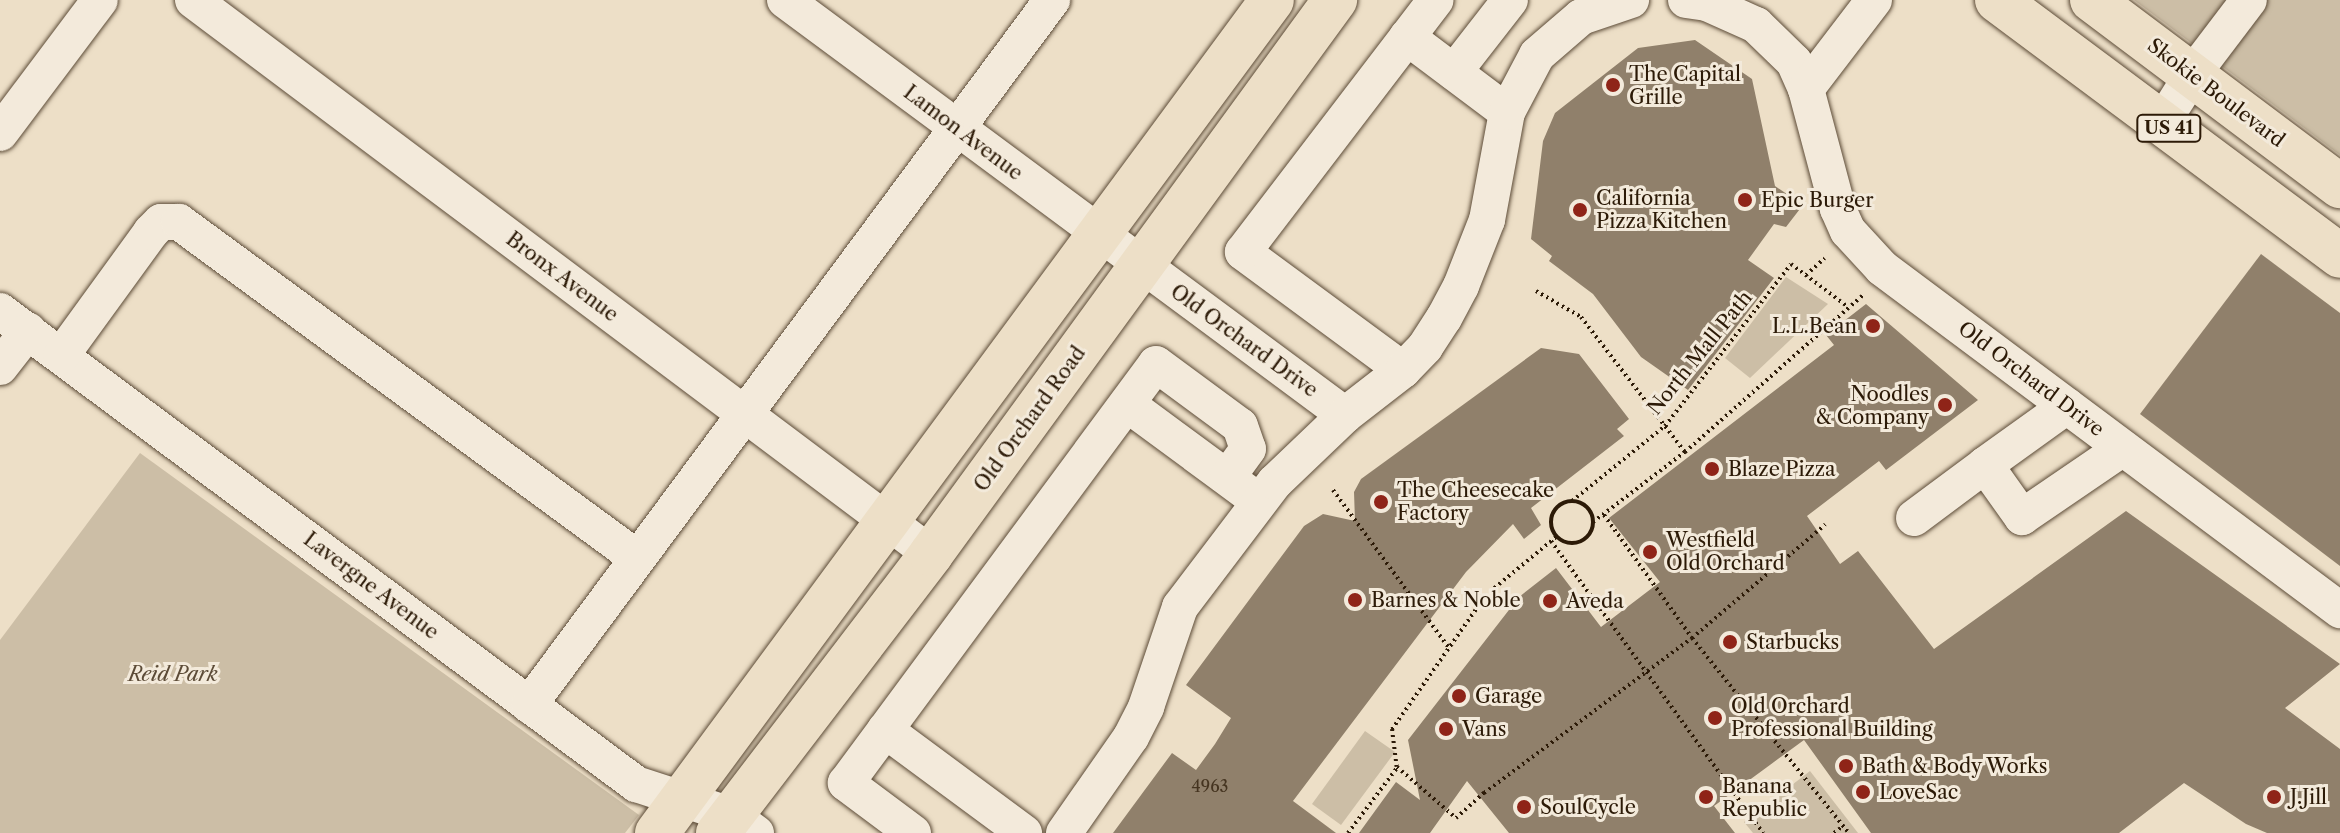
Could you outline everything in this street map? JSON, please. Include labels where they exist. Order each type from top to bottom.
[{"type":"main road","points":[[669,816],[1272,0]]},
{"type":"main road","name":"Old Orchard Road","points":[[735,827],[1335,0]]},
{"type":"main road","name":"US 41","points":[[1997,0],[2340,256]]},
{"type":"main road","name":"Skokie Boulevard","points":[[2092,0],[2340,186]]},
{"type":"street","points":[[0,133],[100,0]]},
{"type":"street","name":"Bronx Avenue","points":[[193,0],[931,554]]},
{"type":"street","name":"Lamon Avenue","points":[[785,0],[1142,266]]},
{"type":"street","points":[[529,705],[1052,0]]},
{"type":"street","points":[[1403,370],[1243,252],[1436,0]]},
{"type":"street","points":[[1454,72],[1510,0]]},
{"type":"street","points":[[1064,833],[1131,737],[1146,707],[1180,607],[1275,482],[1345,415],[1403,370],[1425,347],[1444,318],[1474,256],[1494,193],[1507,112],[1537,55],[1557,34],[1581,17],[1631,0]]},
{"type":"street","name":"Old Orchard Drive","points":[[1686,0],[1707,3],[1756,25],[1794,62],[1806,89],[1826,174],[1848,231],[1882,268],[2340,610]]},
{"type":"street","points":[[1806,89],[1874,0]]},
{"type":"street","points":[[2162,123],[2192,75],[2249,0]]},
{"type":"street","points":[[1407,37],[1507,112]]},
{"type":"street","points":[[61,356],[151,232],[161,222],[179,222],[637,558]]},
{"type":"street","name":"Old Orchard Drive","points":[[1142,266],[1345,415]]},
{"type":"street","points":[[0,367],[14,321]]},
{"type":"street","name":"Lavergne Avenue","points":[[14,321],[636,784],[669,816],[735,827]]},
{"type":"street","points":[[913,833],[846,783],[1156,364],[1240,426],[1248,449],[1228,477]]},
{"type":"street","points":[[1127,404],[1260,503]]},
{"type":"street","points":[[1914,518],[2067,406]]},
{"type":"street","points":[[1985,465],[2022,517],[2123,448]]},
{"type":"street","points":[[885,730],[1003,827]]},
{"type":"path","points":[[1825,258],[1805,275],[1848,307]]},
{"type":"path","name":"North Mall Path","points":[[1572,501],[1665,426],[1791,264],[1805,275]]},
{"type":"path","points":[[1554,539],[1569,544],[1583,541],[1593,522],[1685,452],[1873,287]]},
{"type":"path","points":[[1536,291],[1581,317],[1685,452]]},
{"type":"path","points":[[1333,490],[1449,648]]},
{"type":"path","points":[[1593,522],[1589,509],[1572,501],[1564,502],[1553,511],[1550,525],[1554,539],[1644,673],[1763,833]]},
{"type":"path","points":[[1604,515],[1692,638],[1849,833]]},
{"type":"path","points":[[1554,539],[1486,595],[1392,729],[1397,767],[1456,818],[1484,793],[1692,638],[1825,525]]},
{"type":"path","points":[[1348,833],[1397,767]]},
{"type":"path","points":[[1834,833],[1843,826]]},
{"type":"green space","points":[[2134,0],[2340,0],[2340,155]]},
{"type":"green space","points":[[1786,277],[1828,304],[1750,378],[1725,358]]},
{"type":"green space","name":"Reid Park","points":[[140,453],[639,815],[625,833],[0,833],[0,640]]},
{"type":"green space","points":[[1365,731],[1395,752],[1341,825],[1312,804]]},
{"type":"green space","points":[[1810,771],[1858,833],[1753,833],[1744,822]]},
{"type":"building","points":[[1695,40],[1752,79],[1775,186],[1803,205],[1786,227],[1774,224],[1748,260],[1774,278],[1688,390],[1641,357],[1593,294],[1549,261],[1552,256],[1531,239],[1543,141],[1555,113],[1638,48]]},
{"type":"building","points":[[2261,254],[2340,313],[2340,566],[2140,414]]},
{"type":"building","points":[[1866,304],[1978,400],[1886,470],[1879,461],[1807,516],[1840,564],[1858,551],[1934,649],[2126,511],[2340,664],[2285,708],[2340,749],[2340,833],[2267,833],[2246,824],[2184,783],[2119,833],[1871,833],[1804,740],[1714,806],[1735,833],[1509,833],[1467,781],[1430,833],[1359,833],[1396,782],[1420,800],[1408,740],[1519,597],[1556,568],[1601,627],[1660,582],[1609,518],[1834,345],[1826,335]]},
{"type":"building","points":[[1541,348],[1579,354],[1629,419],[1617,429],[1624,436],[1531,508],[1541,525],[1524,539],[1513,524],[1466,572],[1293,801],[1336,833],[1113,833],[1172,753],[1196,770],[1215,744],[1231,718],[1186,685],[1304,526],[1323,514],[1355,521],[1354,492],[1361,479]]},
{"type":"place","name":"The Capital Grille","points":[[1613,85]]},
{"type":"place","name":"Epic Burger","points":[[1745,200]]},
{"type":"place","name":"California Pizza Kitchen","points":[[1580,210]]},
{"type":"place","name":"L.L.Bean","points":[[1873,326]]},
{"type":"place","name":"Noodles & Company","points":[[1945,405]]},
{"type":"place","name":"Blaze Pizza","points":[[1712,469]]},
{"type":"place","name":"The Cheesecake Factory","points":[[1381,502]]},
{"type":"place","name":"Westfield Old Orchard","points":[[1650,552]]},
{"type":"place","name":"Barnes & Noble","points":[[1355,600]]},
{"type":"place","name":"Aveda","points":[[1550,601]]},
{"type":"place","name":"Starbucks","points":[[1730,642]]},
{"type":"place","name":"Garage","points":[[1459,696]]},
{"type":"place","name":"Old Orchard Professional Building","points":[[1715,718]]},
{"type":"place","name":"Vans","points":[[1446,729]]},
{"type":"place","name":"Bath & Body Works","points":[[1846,766]]},
{"type":"place","name":"LoveSac","points":[[1863,792]]},
{"type":"place","name":"Banana Republic","points":[[1706,797]]},
{"type":"place","name":"J.Jill","points":[[2274,797]]},
{"type":"place","name":"SoulCycle","points":[[1524,807]]}]
